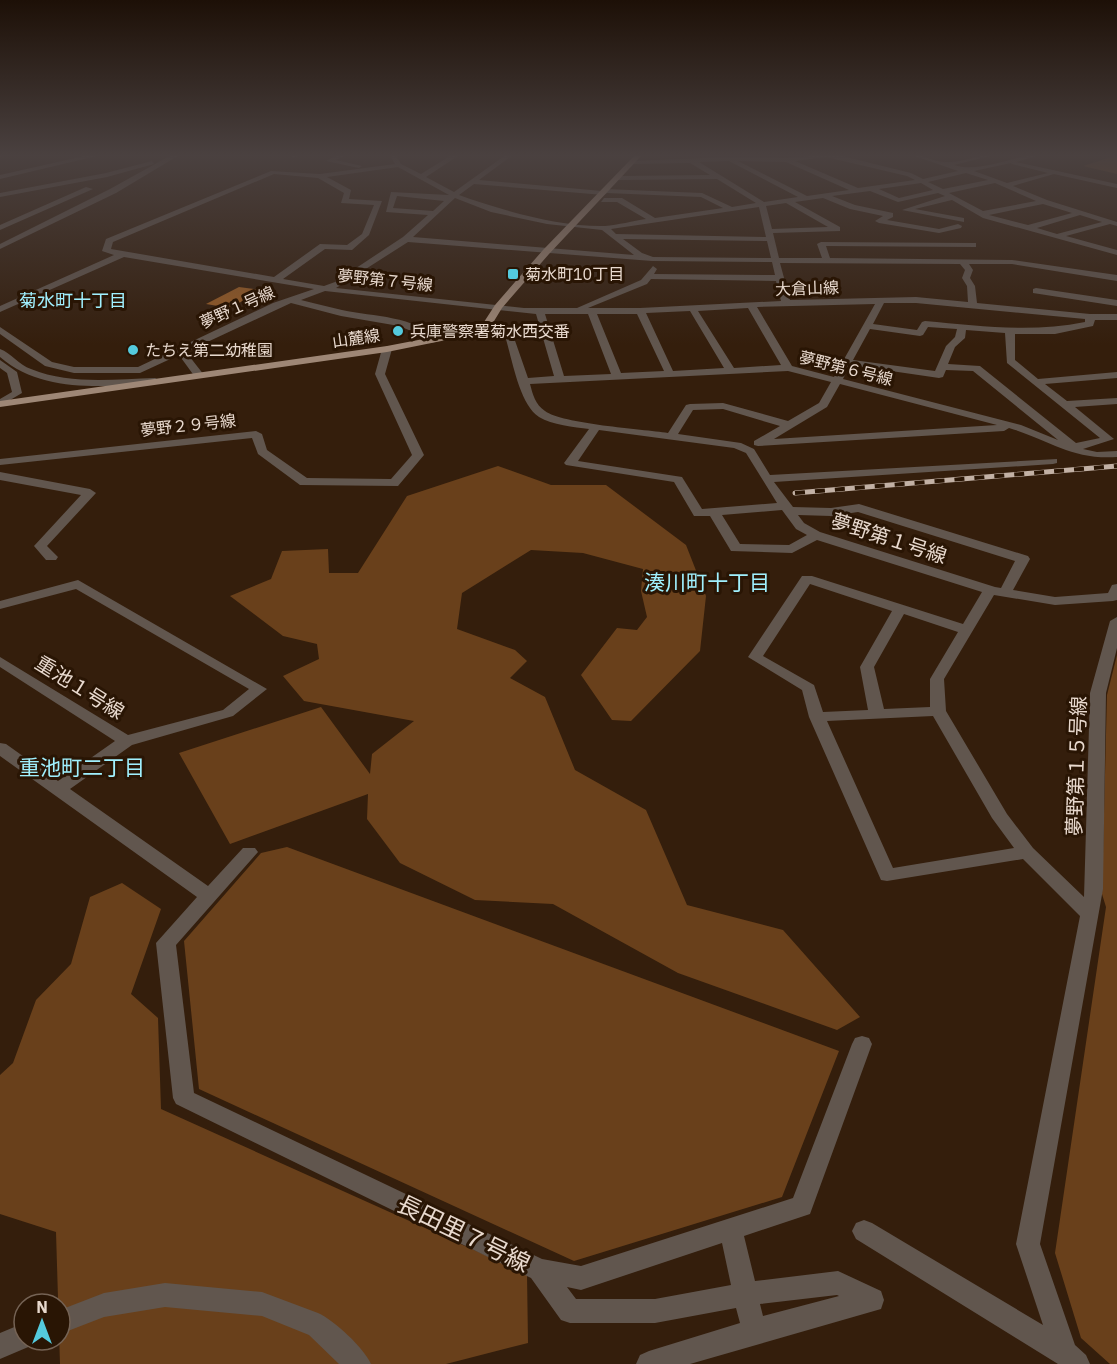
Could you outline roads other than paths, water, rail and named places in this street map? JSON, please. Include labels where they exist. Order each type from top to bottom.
[{"type":"main road","points":[[488,324],[498,307],[547,251],[582,218]]},
{"type":"main road","name":"山麓線","points":[[1,404],[387,349],[468,333],[488,324]]},
{"type":"street","points":[[0,228],[24,218]]},
{"type":"street","points":[[0,247],[59,218]]},
{"type":"street","points":[[165,218],[110,241],[106,251],[323,288]]},
{"type":"street","points":[[277,279],[323,246],[349,248],[365,234],[372,218]]},
{"type":"street","name":"夢野第７号線","points":[[323,288],[338,284],[406,239],[429,218]]},
{"type":"street","points":[[532,218],[574,226],[604,228],[670,218]]},
{"type":"street","points":[[650,218],[654,220]]},
{"type":"street","points":[[766,218],[786,303]]},
{"type":"street","points":[[612,236],[771,235],[837,229],[817,218]]},
{"type":"street","points":[[885,218],[879,221],[939,231],[976,218]]},
{"type":"street","points":[[937,218],[959,223],[987,261]]},
{"type":"street","points":[[993,218],[1117,253]]},
{"type":"street","points":[[1028,228],[1063,218]]},
{"type":"street","points":[[1095,218],[1113,223]]},
{"type":"street","points":[[1058,236],[1113,223]]},
{"type":"street","points":[[573,311],[644,282],[656,265],[652,259],[639,255],[604,228]]},
{"type":"street","points":[[406,239],[652,259],[1012,262],[1043,284],[1117,303]]},
{"type":"street","points":[[827,260],[821,244],[973,245]]},
{"type":"street","points":[[0,309],[123,254]]},
{"type":"street","points":[[962,261],[969,270],[966,278],[971,286],[973,304]]},
{"type":"street","points":[[648,276],[780,278]]},
{"type":"street","points":[[1043,284],[1117,278]]},
{"type":"street","name":"夢野第７号線","points":[[323,288],[498,307]]},
{"type":"street","name":"夢野１号線","points":[[0,330],[49,364],[74,370],[106,372],[140,370],[291,300],[323,288]]},
{"type":"street","points":[[291,300],[342,313],[402,323],[424,333],[434,341]]},
{"type":"street","name":"大倉山線","points":[[498,307],[524,311],[640,311],[786,303],[916,300],[1090,317],[1117,317]]},
{"type":"street","points":[[754,447],[823,405],[881,301]]},
{"type":"street","points":[[751,305],[788,368]]},
{"type":"street","points":[[693,309],[731,371]]},
{"type":"street","points":[[540,311],[560,379]]},
{"type":"street","points":[[591,311],[617,376]]},
{"type":"street","points":[[640,311],[670,374]]},
{"type":"street","points":[[867,326],[920,333],[925,324],[1010,331],[1055,331],[1090,324],[1090,317]]},
{"type":"street","points":[[488,324],[509,334],[531,404],[543,416],[569,423],[754,447],[1017,427]]},
{"type":"street","points":[[846,362],[939,375],[951,346],[960,338],[962,327]]},
{"type":"street","points":[[1010,331],[1010,361],[1063,405],[1112,438]]},
{"type":"street","name":"夢野２９号線","points":[[0,462],[255,434],[262,452],[304,482],[394,483],[418,455],[380,374],[387,349]]},
{"type":"street","points":[[180,350],[199,375]]},
{"type":"street","points":[[0,352],[24,370],[57,380],[156,381]]},
{"type":"street","points":[[0,363],[12,372],[17,393],[1,404]]},
{"type":"street","points":[[942,367],[976,368],[1071,448],[1112,438]]},
{"type":"street","name":"夢野第６号線","points":[[523,381],[788,368],[1017,427],[1052,444],[1097,454],[1117,454]]},
{"type":"street","points":[[1034,382],[1115,377]]},
{"type":"street","points":[[1063,405],[1117,401]]},
{"type":"street","points":[[671,436],[690,407],[723,406],[789,425]]},
{"type":"street","points":[[597,426],[570,463],[678,479],[698,513],[786,508],[831,512],[859,508],[1023,559],[1005,593]]},
{"type":"street","name":"夢野第１号線","points":[[754,447],[766,479],[786,508],[800,526],[816,535],[990,590],[1055,601],[1116,596]]},
{"type":"street","points":[[766,479],[1053,460]]},
{"type":"street","points":[[0,476],[90,493],[40,546],[51,557]]},
{"type":"street","points":[[714,512],[736,548],[792,549],[816,535]]},
{"type":"street","points":[[966,630],[807,579],[755,657],[809,688],[817,717],[887,876],[1027,852]]},
{"type":"street","points":[[0,604],[78,584],[259,689],[228,713],[126,741]]},
{"type":"street","points":[[990,590],[937,679],[938,711],[1001,818],[1027,852],[1090,914]]},
{"type":"street","points":[[877,714],[867,667],[900,609]]},
{"type":"street","name":"夢野第１５号線","points":[[1071,1359],[1028,1244],[1094,889],[1098,693],[1117,621]]},
{"type":"street","name":"重池１号線","points":[[0,661],[126,741],[57,790]]},
{"type":"street","points":[[817,717],[938,711]]},
{"type":"street","points":[[0,748],[209,896],[249,852]]},
{"type":"street","name":"長田里７号線","points":[[209,896],[166,943],[184,1098],[540,1270],[570,1311],[655,1311],[746,1294],[838,1283],[872,1299],[754,1330],[650,1364]]},
{"type":"street","points":[[540,1270],[581,1278],[802,1206],[862,1044]]},
{"type":"street","points":[[731,1229],[754,1330]]},
{"type":"street","points":[[864,1231],[1071,1359]]},
{"type":"street","points":[[72,1317],[104,1305],[165,1295],[262,1304],[318,1326],[357,1364]]},
{"type":"railway","points":[[795,493],[1117,466]]},
{"type":"place","name":"菊水町10丁目","points":[[513,274]]},
{"type":"place","name":"兵庫警察署菊水西交番","points":[[398,331]]},
{"type":"place","name":"たちえ第二幼稚園","points":[[133,350]]},
{"type":"district","name":"菊水町十丁目","points":[[73,300]]},
{"type":"district","name":"湊川町十丁目","points":[[707,582]]},
{"type":"district","name":"重池町二丁目","points":[[82,767]]}]
